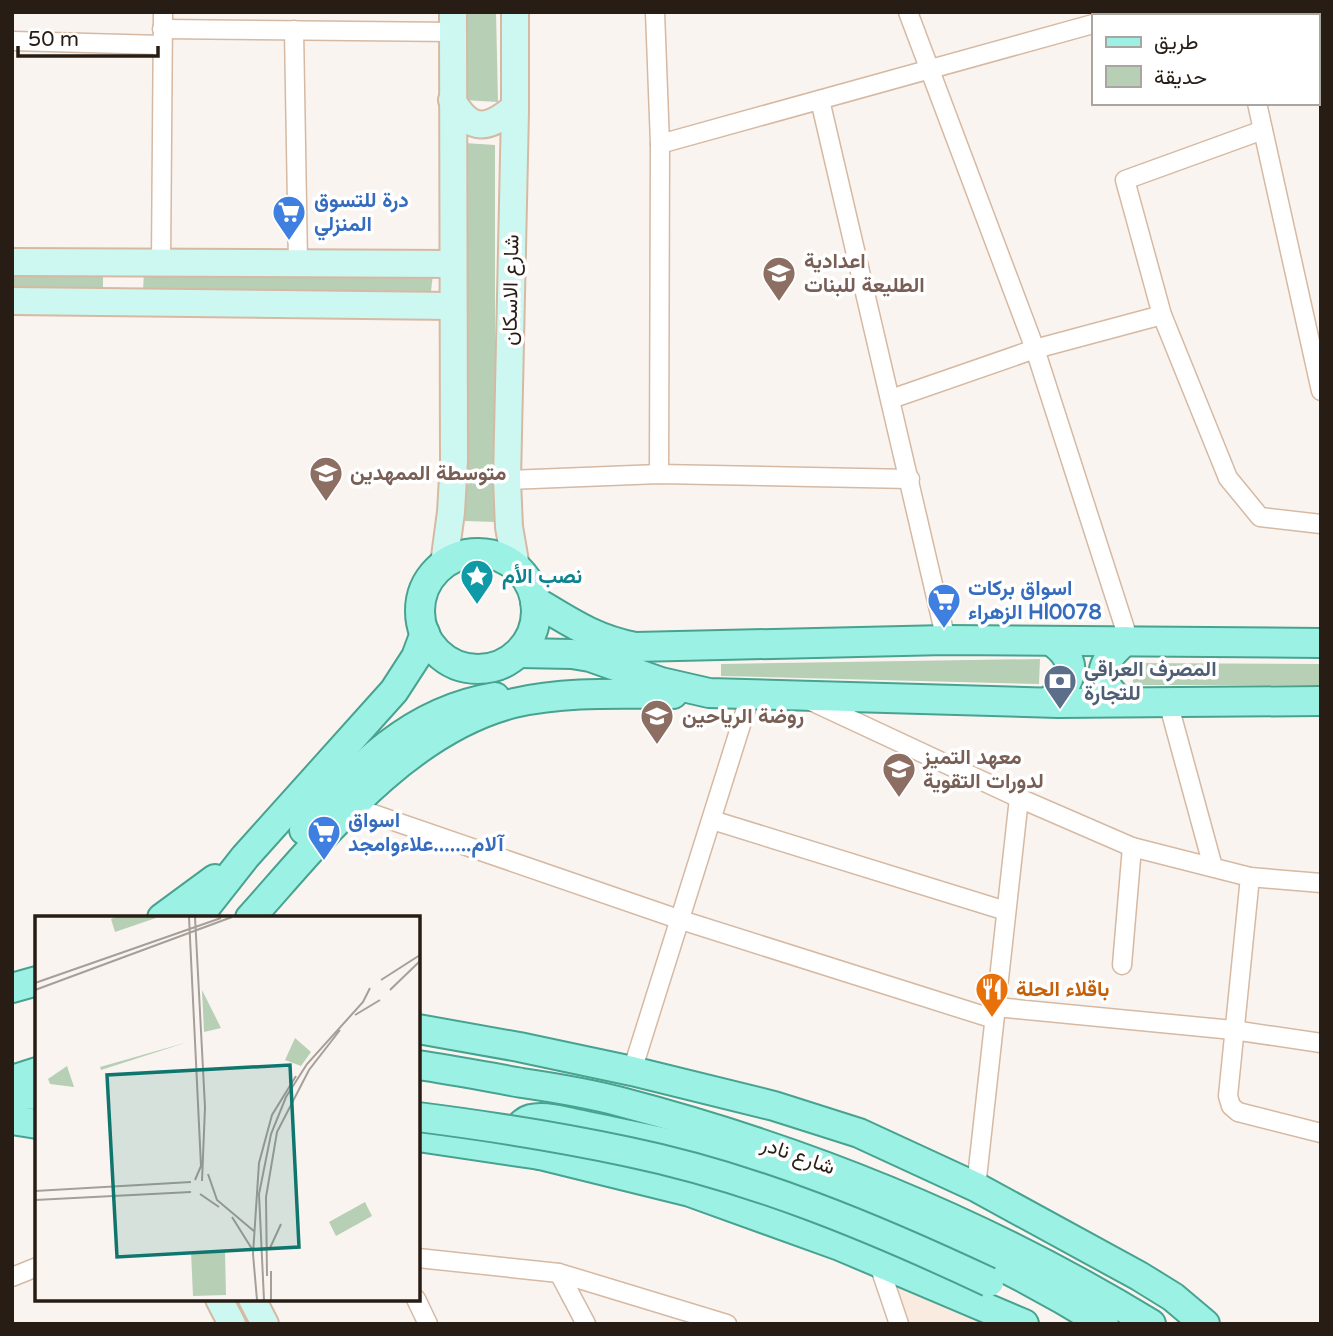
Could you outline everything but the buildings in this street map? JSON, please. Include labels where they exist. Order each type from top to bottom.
[{"type":"main road","name":"شارع الاسكان","points":[[515,12],[507,480],[509,527],[516,567]]},
{"type":"main road","points":[[444,564],[453,486],[453,22]]},
{"type":"main road","points":[[452,100],[465,119],[477,125],[494,123],[515,107]]},
{"type":"main road","points":[[12,262],[453,264]]},
{"type":"main road","points":[[124,262],[124,302]]},
{"type":"main road","points":[[12,301],[453,306]]},
{"type":"main road","points":[[481,553],[500,557],[516,567],[525,577],[535,601],[536,620],[530,638],[519,653],[503,664],[485,669],[467,668],[449,661],[435,649],[425,633],[421,614],[423,596],[430,578],[444,564],[461,555],[481,553]]},
{"type":"main road","points":[[535,601],[587,633],[609,642],[635,647],[946,640],[1321,643]]},
{"type":"main road","points":[[199,916],[246,857],[394,691],[416,657],[425,633]]},
{"type":"main road","points":[[1122,702],[1108,688],[1103,669],[1108,656],[1127,641]]},
{"type":"main road","points":[[1048,702],[1066,687],[1070,673],[1068,659],[1060,647],[1052,642]]},
{"type":"main road","points":[[519,653],[590,657],[661,682],[709,693]]},
{"type":"main road","points":[[252,916],[377,753],[402,735],[456,705],[506,695],[709,693],[1048,702],[1321,701]]},
{"type":"main road","points":[[233,916],[341,801]]},
{"type":"main road","points":[[165,916],[246,857]]},
{"type":"main road","points":[[12,988],[35,982]]},
{"type":"main road","points":[[12,999],[35,1001]]},
{"type":"main road","points":[[420,1029],[494,1041],[632,1071],[774,1106],[859,1133],[976,1187],[1139,1276],[1173,1297],[1205,1324]]},
{"type":"main road","points":[[12,1058],[35,1058]]},
{"type":"main road","name":"شارع نادر","points":[[420,1065],[564,1088],[621,1101],[840,1170],[985,1233],[1050,1265],[1150,1324]]},
{"type":"main road","points":[[12,1080],[35,1073]]},
{"type":"main road","points":[[12,1094],[35,1095]]},
{"type":"main road","name":"شارع نادر","points":[[420,1117],[629,1152],[711,1173],[889,1236],[989,1282],[1065,1324]]},
{"type":"main road","points":[[12,1119],[35,1122]]},
{"type":"main road","points":[[540,1155],[522,1148],[518,1143],[516,1134],[519,1127],[531,1119],[561,1121],[644,1138],[757,1168],[866,1206],[926,1232],[1007,1270],[1104,1324]]},
{"type":"main road","points":[[420,1137],[540,1155],[690,1192],[878,1262],[1024,1324]]},
{"type":"main road","points":[[220,1301],[232,1324]]},
{"type":"main road","points":[[252,1301],[265,1324]]},
{"type":"street","points":[[655,12],[660,144],[659,474]]},
{"type":"street","points":[[908,12],[1035,349],[1127,641]]},
{"type":"street","points":[[12,41],[162,29],[294,30],[453,22]]},
{"type":"street","points":[[660,144],[1092,24]]},
{"type":"street","points":[[161,262],[162,29]]},
{"type":"street","points":[[294,30],[298,263]]},
{"type":"street","points":[[820,100],[946,640]]},
{"type":"street","points":[[1257,105],[1316,349],[1321,391]]},
{"type":"street","points":[[1263,130],[1125,180],[1162,314],[1228,478],[1260,517],[1321,524]]},
{"type":"street","points":[[891,399],[1035,349],[1162,314]]},
{"type":"street","points":[[507,480],[659,474],[910,479]]},
{"type":"street","points":[[632,1071],[751,693]]},
{"type":"street","points":[[800,696],[1018,798],[1132,847],[1250,877],[1321,883]]},
{"type":"street","points":[[1168,702],[1213,867]]},
{"type":"street","points":[[976,1187],[1018,798]]},
{"type":"street","points":[[341,801],[681,920],[995,1013],[1233,1030],[1321,1043]]},
{"type":"street","points":[[712,820],[1006,911]]},
{"type":"street","points":[[1122,965],[1132,847]]},
{"type":"street","points":[[1250,877],[1228,1096],[1231,1106],[1238,1112],[1321,1133]]},
{"type":"street","points":[[420,1258],[559,1273],[727,1324]]},
{"type":"street","points":[[878,1262],[899,1324]]},
{"type":"street","points":[[12,1277],[35,1268]]},
{"type":"street","points":[[559,1273],[586,1324]]},
{"type":"street","points":[[417,1301],[428,1324]]},
{"type":"shaded area","points":[[873,1257],[1009,1324],[903,1324]]},
{"type":"green space","points":[[463,12],[496,12],[498,102],[463,100]]},
{"type":"green space","points":[[465,143],[495,145],[495,522],[465,521]]},
{"type":"green space","points":[[12,272],[103,273],[103,291],[12,290]]},
{"type":"green space","points":[[144,273],[433,274],[431,291],[143,290]]},
{"type":"green space","points":[[1040,659],[1039,684],[721,676],[721,664]]},
{"type":"green space","points":[[1132,663],[1321,664],[1321,685],[1133,685]]},
{"type":"place","name":"درة للتسوق المنزلي","points":[[289,242]]},
{"type":"place","name":"اعدادية الطليعة للبنات","points":[[779,303]]},
{"type":"place","name":"متوسطة الممهدين","points":[[326,503]]},
{"type":"place","name":"نصب الأم","points":[[477,606]]},
{"type":"place","name":"اسواق بركات الزهراء Hl0078","points":[[944,630]]},
{"type":"place","name":"المصرف العراقي للتجارة","points":[[1060,711]]},
{"type":"place","name":"روضة الرياحين","points":[[657,746]]},
{"type":"place","name":"معهد التميز لدورات التقوية","points":[[899,799]]},
{"type":"place","name":"اسواق آلام.......علاءوامجد","points":[[324,862]]},
{"type":"place","name":"باقلاء الحلة","points":[[992,1019]]}]
